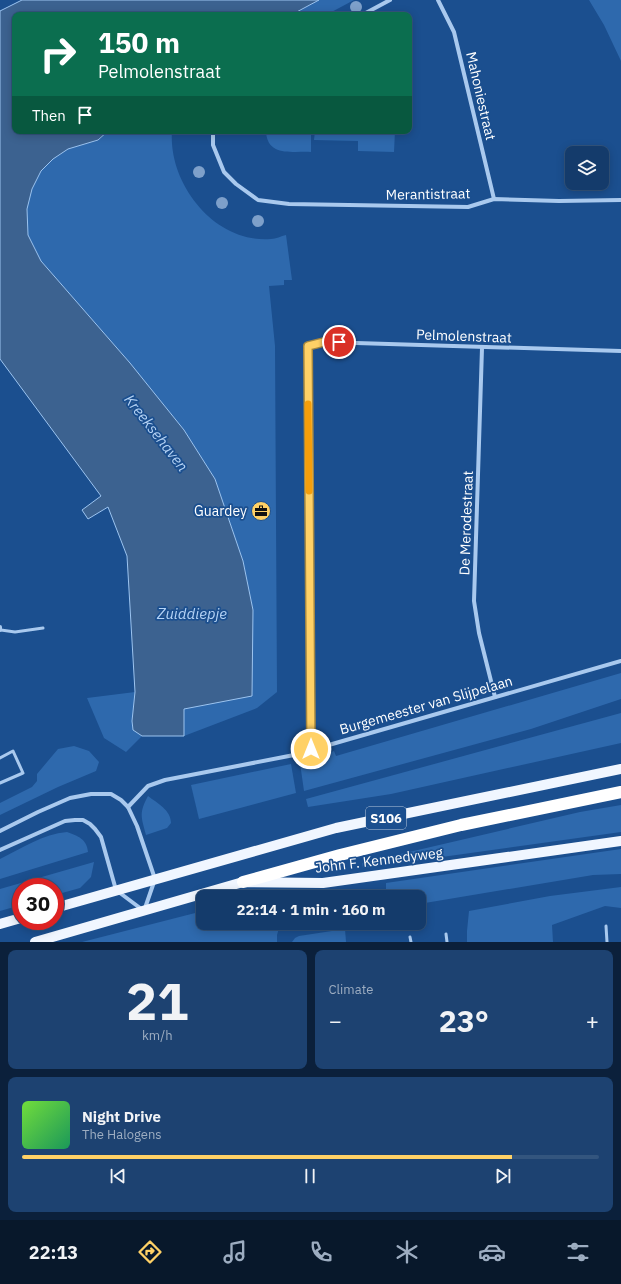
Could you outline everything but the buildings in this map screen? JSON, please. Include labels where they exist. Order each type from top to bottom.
[{"type":"highway","points":[[243,882],[340,855],[453,827],[621,792]]},
{"type":"main road","name":"S106","points":[[64,905],[336,828],[621,769]]},
{"type":"main road","name":"John F. Kennedyweg","points":[[35,942],[243,882],[323,883],[621,841]]},
{"type":"main road","points":[[0,924],[12,921]]},
{"type":"street","points":[[368,12],[390,0]]},
{"type":"street","name":"Mahoniestraat","points":[[438,0],[454,32],[494,199]]},
{"type":"street","name":"Merantistraat","points":[[213,134],[213,145],[224,172],[236,184],[258,200],[289,204],[468,207],[494,199],[559,201],[621,200]]},
{"type":"street","name":"Pelmolenstraat","points":[[311,749],[308,346],[324,342],[621,352]]},
{"type":"street","name":"De Merodestraat","points":[[482,348],[474,601],[479,633],[495,697]]},
{"type":"street","name":"Burgemeester van Slijpelaan","points":[[128,807],[148,786],[165,780],[294,755],[621,661]]},
{"type":"street","points":[[0,831],[70,798],[91,794],[111,794],[121,800],[128,807],[137,826],[155,879],[144,911],[116,890],[101,837],[90,824],[83,820],[65,821],[0,850]]},
{"type":"lane","points":[[0,629],[15,632],[43,628]]},
{"type":"lane","points":[[0,758],[13,751],[23,773],[0,783]]},
{"type":"lane","points":[[606,926],[607,942]]},
{"type":"lane","points":[[446,934],[447,942]]},
{"type":"lane","points":[[410,937],[411,942]]},
{"type":"shaded area","points":[[319,0],[354,0],[332,12],[297,12]]},
{"type":"shaded area","points":[[589,0],[621,0],[621,61],[604,25]]},
{"type":"shaded area","points":[[105,134],[172,134],[173,151],[178,171],[187,190],[199,207],[214,221],[231,232],[251,238],[273,239],[286,235],[292,280],[284,280],[284,285],[269,286],[275,346],[277,692],[257,708],[184,736],[183,709],[253,610],[243,561],[215,479],[184,430],[130,363],[41,261],[28,235],[27,209],[32,189],[41,171],[53,159],[68,149],[98,140]]},
{"type":"shaded area","points":[[266,134],[311,134],[311,152],[282,151],[271,145],[267,139]]},
{"type":"shaded area","points":[[315,134],[395,134],[394,152],[358,151],[358,141],[314,140]]},
{"type":"shaded area","points":[[621,673],[621,699],[531,729],[304,791],[300,763],[334,751],[336,756]]},
{"type":"shaded area","points":[[135,692],[132,721],[133,729],[142,736],[126,752],[104,738],[87,698]]},
{"type":"shaded area","points":[[621,713],[621,743],[391,794],[308,807],[306,799]]},
{"type":"shaded area","points":[[74,746],[89,751],[99,762],[96,771],[58,787],[0,815],[0,803],[32,787],[37,781],[37,774],[58,749]]},
{"type":"shaded area","points":[[291,764],[296,793],[199,819],[191,785]]},
{"type":"shaded area","points":[[148,796],[169,814],[171,823],[167,828],[146,835],[142,811]]},
{"type":"shaded area","points":[[621,805],[621,832],[363,868],[362,863],[580,812]]},
{"type":"shaded area","points":[[67,832],[84,841],[88,852],[0,879],[0,859],[41,839],[58,833]]},
{"type":"shaded area","points":[[621,849],[621,874],[593,875],[426,903],[426,890],[386,890],[386,883]]},
{"type":"shaded area","points":[[94,862],[91,877],[80,888],[64,892],[64,878],[38,878]]},
{"type":"shaded area","points":[[12,886],[12,908],[0,911],[0,889]]},
{"type":"shaded area","points":[[621,887],[621,908],[605,906],[552,925],[553,942],[467,942],[469,911],[550,896]]},
{"type":"shaded area","points":[[196,913],[196,930],[278,930],[277,942],[82,942]]},
{"type":"shaded area","points":[[345,930],[346,942],[292,942],[299,936]]},
{"type":"water","name":"Zuiddiepje","points":[[22,0],[319,0],[297,12],[12,12],[12,134],[105,134],[98,140],[68,149],[53,159],[41,171],[32,189],[27,209],[28,235],[41,261],[130,363],[184,430],[215,479],[243,561],[253,610],[252,696],[184,709],[184,736],[142,736],[133,730],[132,721],[135,692],[127,556],[108,507],[88,519],[82,510],[101,496],[0,359],[0,11]]},
{"type":"slow traffic","points":[[308,404],[309,491]]},
{"type":"place","name":"Guardey","points":[[261,511]]},
{"type":"route","points":[[311,749],[308,346],[324,342],[339,342]]},
{"type":"water label","name":"Kreeksehaven","points":[[156,433]]}]
